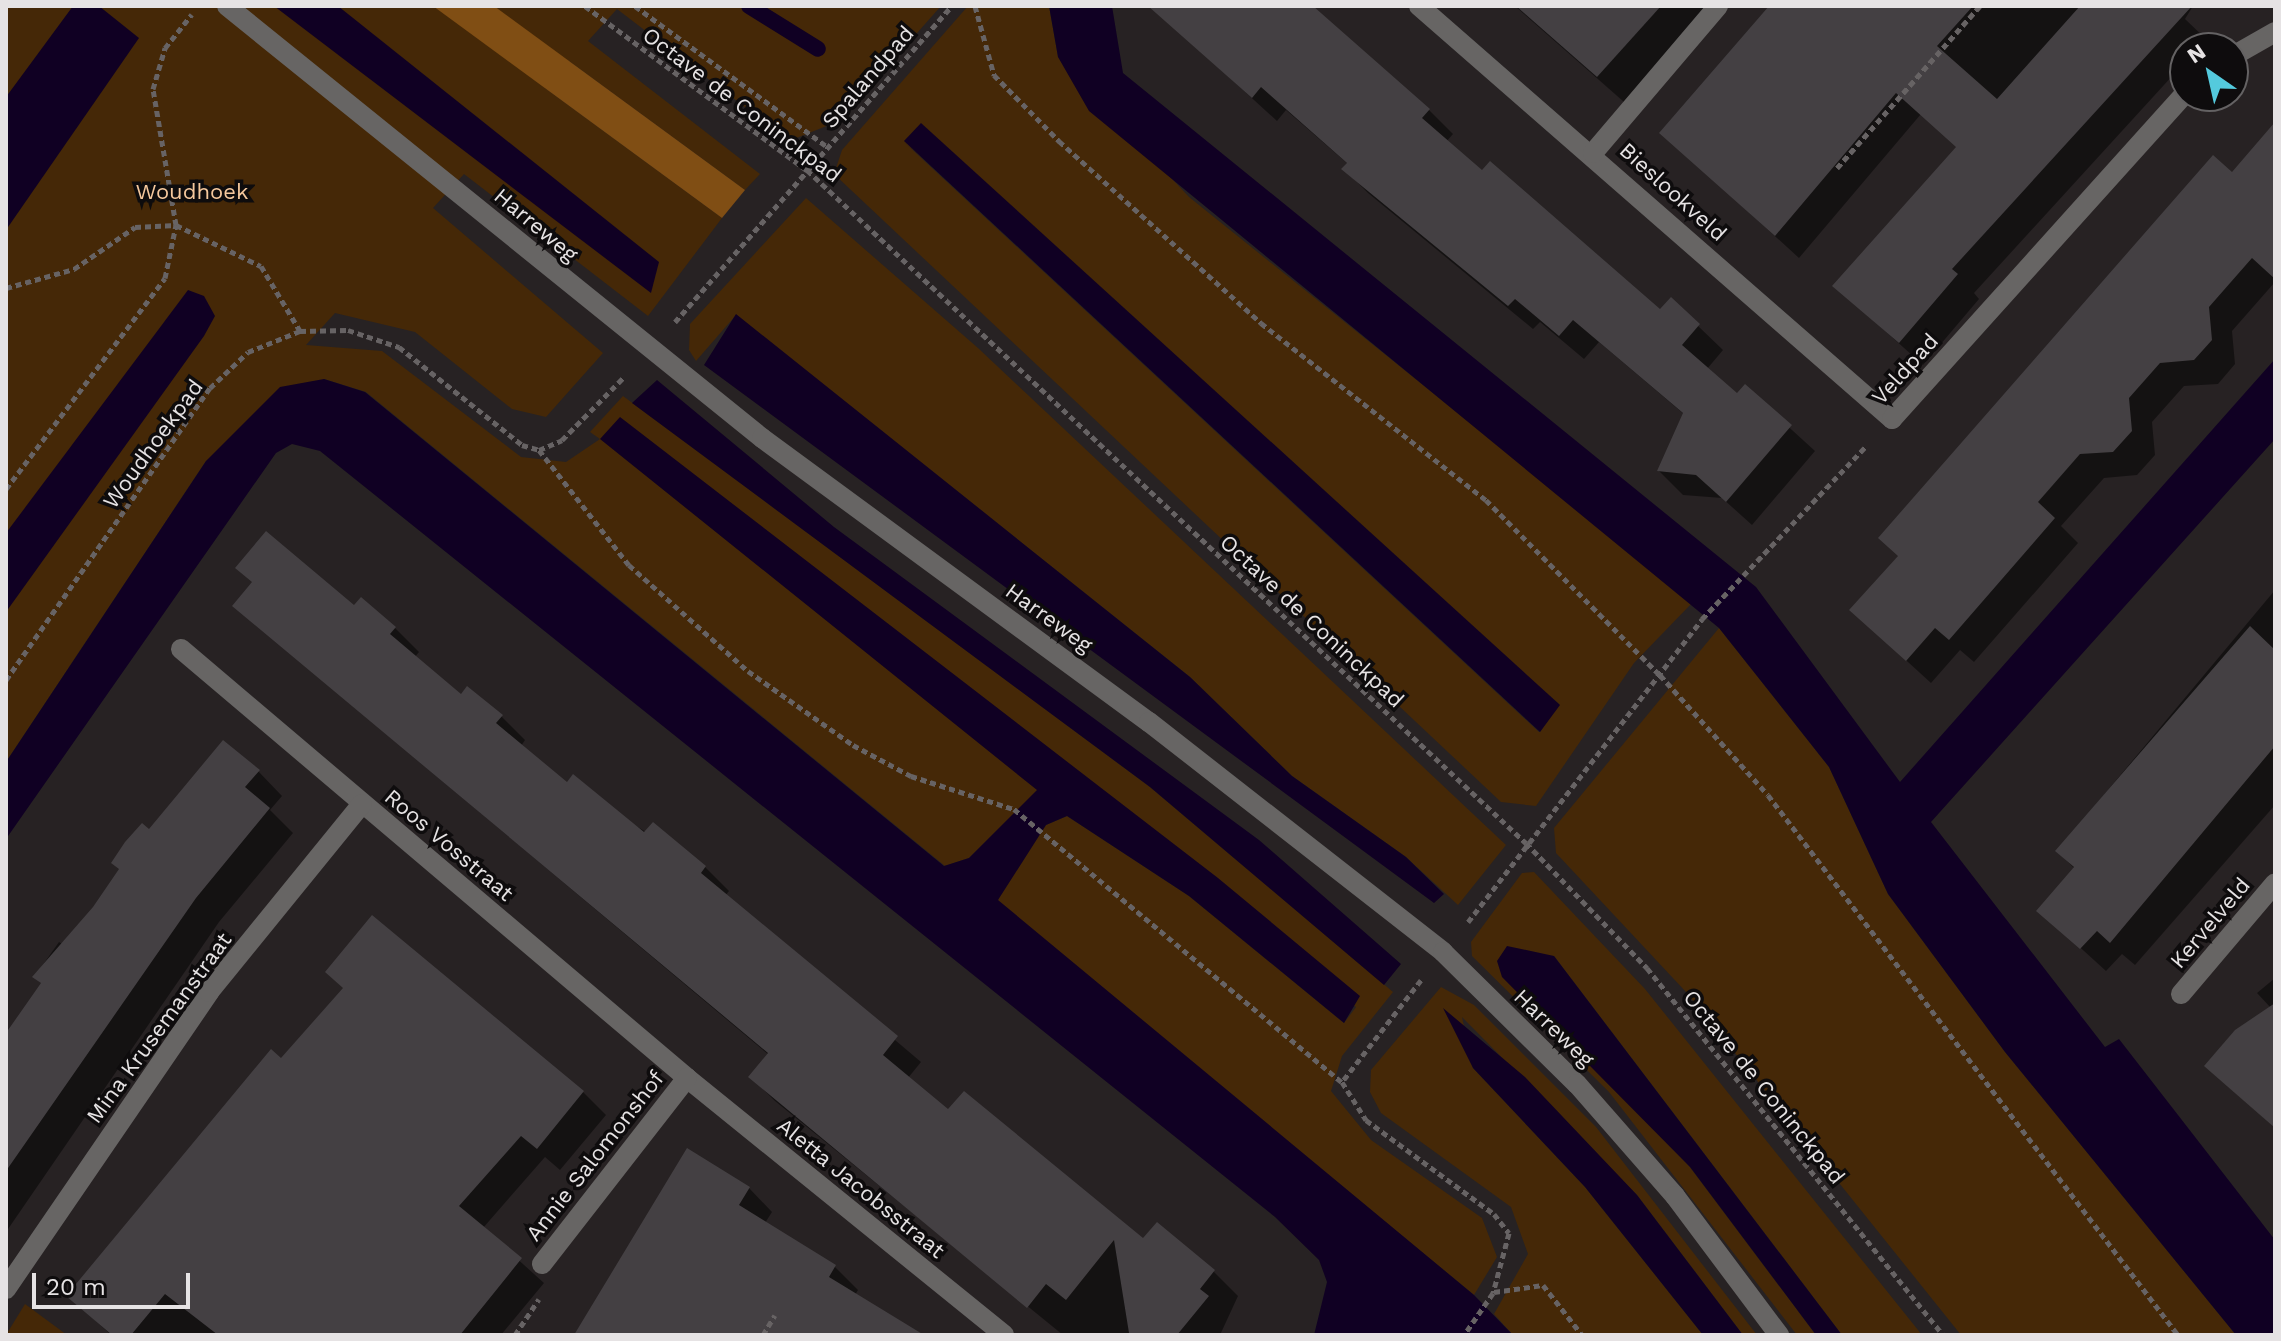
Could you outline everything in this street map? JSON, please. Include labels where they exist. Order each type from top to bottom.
[{"type":"street","name":"Harreweg","points":[[227,6],[650,350],[1149,722],[1443,952],[1577,1084],[1675,1196],[1779,1335]]},
{"type":"street","name":"Bieslookveld","points":[[1419,6],[1593,153],[1892,419]]},
{"type":"street","points":[[1593,153],[1718,6]]},
{"type":"street","points":[[2249,47],[2275,32]]},
{"type":"street","name":"Veldpad","points":[[1892,419],[2169,112]]},
{"type":"street","name":"Roos Vosstraat","points":[[181,649],[687,1078]]},
{"type":"street","name":"Mina Krusemanstraat","points":[[6,1289],[209,992],[362,804]]},
{"type":"street","name":"Kervelveld","points":[[2181,994],[2275,883]]},
{"type":"street","name":"Annie Salomonshof","points":[[542,1264],[687,1078]]},
{"type":"street","name":"Aletta Jacobsstraat","points":[[687,1078],[1004,1335]]},
{"type":"path","points":[[6,489],[165,278],[176,225],[153,89],[165,48],[198,6]]},
{"type":"path","name":"Octave de Coninckpad","points":[[585,6],[807,170],[1526,843],[1647,968],[1943,1335]]},
{"type":"path","points":[[635,6],[828,147]]},
{"type":"path","name":"Spalandpad","points":[[807,170],[952,6]]},
{"type":"path","points":[[975,6],[994,75],[1059,141],[1249,313],[1486,500],[1660,675],[1768,795],[2178,1335]]},
{"type":"path","points":[[1837,168],[1980,6]]},
{"type":"path","points":[[807,170],[650,350],[562,440],[539,450],[629,565],[748,671],[888,764],[1014,809],[1047,833],[1342,1082],[1366,1120],[1494,1214],[1509,1233],[1493,1293],[1464,1335]]},
{"type":"path","points":[[6,288],[74,269],[135,227],[176,225],[261,266],[300,331]]},
{"type":"path","name":"Woudhoekpad","points":[[6,680],[210,388],[248,352],[300,331],[348,330],[399,347],[522,445],[539,450]]},
{"type":"path","name":"Veldpad","points":[[1342,1082],[1702,619],[1892,419]]},
{"type":"path","points":[[1493,1293],[1543,1285],[1582,1335]]},
{"type":"path","points":[[763,1335],[775,1315]]},
{"type":"green space","name":"Woudhoek","points":[[6,6],[941,6],[839,121],[789,141],[617,9],[588,41],[760,174],[745,190],[569,61],[545,88],[722,218],[648,316],[464,174],[433,208],[603,353],[546,417],[512,409],[415,332],[335,313],[306,345],[382,351],[521,457],[566,462],[600,439],[590,432],[623,396],[1150,787],[1393,992],[1342,1056],[1331,1091],[1371,1140],[1482,1218],[1497,1257],[1474,1295],[1009,913],[998,901],[1000,888],[1046,825],[1067,816],[1189,896],[1344,1023],[1356,1007],[601,439],[1038,790],[969,858],[945,866],[366,392],[324,379],[206,461],[6,762]]},
{"type":"green space","points":[[968,6],[1049,6],[1058,57],[1189,197],[1693,602],[1634,663],[1536,806],[1501,802],[834,174],[842,150]],"holes":[[[904,142],[1559,704],[1539,732]]]},
{"type":"green space","points":[[806,198],[978,348],[1506,845],[1458,905],[1406,857],[1292,776],[1190,677],[736,315],[696,361],[689,350],[690,324]]},
{"type":"green space","points":[[1719,628],[1829,767],[1888,894],[2005,1052],[2236,1335],[1961,1335],[1686,992],[1556,853],[1554,828]]},
{"type":"green space","points":[[1534,872],[1645,989],[1922,1335],[1842,1335],[1554,956],[1523,955],[1625,1098],[1690,1167],[1816,1335],[1797,1335],[1609,1092],[1472,956],[1471,942],[1522,873]]},
{"type":"green space","points":[[1441,987],[1474,1005],[1596,1127],[1757,1335],[1743,1335],[1637,1195],[1462,1017],[1473,1068],[1585,1187],[1703,1335],[1513,1335],[1494,1314],[1528,1254],[1511,1207],[1381,1113],[1370,1092],[1371,1070]]},
{"type":"green space","points":[[25,1304],[67,1335],[6,1335]]},
{"type":"shaded area","points":[[73,6],[99,6],[139,38],[6,230],[6,97]]},
{"type":"shaded area","points":[[274,6],[338,6],[659,262],[651,293]]},
{"type":"shaded area","points":[[433,6],[494,6],[745,190],[722,218]]},
{"type":"shaded area","points":[[1049,6],[1112,6],[1123,73],[1756,587],[1900,782],[2275,359],[2275,439],[1931,822],[2105,1047],[2119,1039],[2275,1240],[2275,1335],[2236,1335],[2005,1052],[1888,894],[1829,767],[1719,628],[1089,111],[1058,57]]},
{"type":"shaded area","points":[[921,123],[1560,705],[1540,732],[904,141]]},
{"type":"shaded area","points":[[188,290],[204,296],[215,316],[204,336],[6,612],[6,533]]},
{"type":"shaded area","points":[[736,314],[1190,677],[1292,776],[1406,857],[1444,894],[1434,903],[704,365]]},
{"type":"shaded area","points":[[324,379],[365,392],[944,866],[969,858],[1037,790],[600,439],[620,417],[1218,878],[1360,996],[1344,1023],[1189,896],[1067,816],[1046,825],[998,900],[1474,1295],[1513,1335],[1314,1335],[1327,1282],[1319,1260],[1275,1217],[320,451],[292,444],[276,453],[6,839],[6,762],[206,461],[280,387]]},
{"type":"shaded area","points":[[657,380],[834,527],[1259,840],[1401,964],[1384,985],[1150,787],[632,403]]},
{"type":"shaded area","points":[[1507,946],[1554,956],[1842,1335],[1816,1335],[1690,1167],[1502,977],[1497,961]]},
{"type":"shaded area","points":[[1443,1008],[1525,1077],[1637,1195],[1743,1335],[1703,1335],[1585,1187],[1473,1068]]},
{"type":"building","points":[[1148,6],[1313,6],[1430,109],[1422,118],[1482,170],[1490,161],[1660,309],[1671,297],[1700,324],[1682,345],[1737,393],[1745,384],[1792,425],[1726,502],[1696,475],[1657,471],[1683,413],[1573,320],[1559,336],[1515,299],[1508,306],[1341,169],[1347,163],[1261,87],[1252,98]]},
{"type":"building","points":[[1516,6],[1661,6],[1597,77]]},
{"type":"building","points":[[1769,6],[1973,6],[1937,46],[1997,99],[2080,6],[2192,6],[1952,269],[1958,274],[1899,343],[1832,286],[1956,147],[1896,93],[1775,236],[1659,133]]},
{"type":"building","points":[[2275,122],[2275,279],[2252,258],[2209,307],[2212,340],[2194,360],[2160,363],[2129,398],[2132,431],[2113,452],[2080,454],[2038,502],[2055,518],[1949,640],[1935,628],[1906,661],[1849,610],[1898,556],[1878,538],[2213,155],[2232,172]]},
{"type":"building","points":[[266,531],[354,605],[361,597],[396,627],[390,634],[461,694],[467,686],[503,715],[496,723],[567,782],[573,774],[644,832],[653,822],[706,866],[701,873],[898,1036],[883,1055],[948,1109],[964,1091],[1143,1238],[1157,1222],[1215,1270],[1200,1289],[1209,1296],[1177,1335],[1129,1333],[1114,1240],[1066,1300],[1046,1284],[1027,1308],[748,1077],[768,1053],[232,606],[252,582],[235,568]]},
{"type":"building","points":[[2250,626],[2275,650],[2275,746],[2110,943],[2097,931],[2080,949],[2036,911],[2074,867],[2055,851]]},
{"type":"building","points":[[223,740],[260,770],[245,787],[270,808],[196,898],[6,1171],[6,1033],[41,983],[32,977],[93,907],[119,869],[111,863],[125,842],[142,823],[149,829]]},
{"type":"building","points":[[372,915],[584,1091],[537,1149],[521,1136],[459,1206],[522,1258],[460,1335],[218,1335],[165,1294],[131,1335],[112,1335],[66,1296],[271,1049],[281,1058],[343,988],[325,972]]},
{"type":"building","points":[[2275,1003],[2275,1128],[2204,1066],[2235,1030]]},
{"type":"building","points":[[687,1148],[750,1187],[739,1205],[836,1265],[829,1277],[924,1335],[574,1335]]},
{"type":"waterway","points":[[749,6],[818,49]]}]
